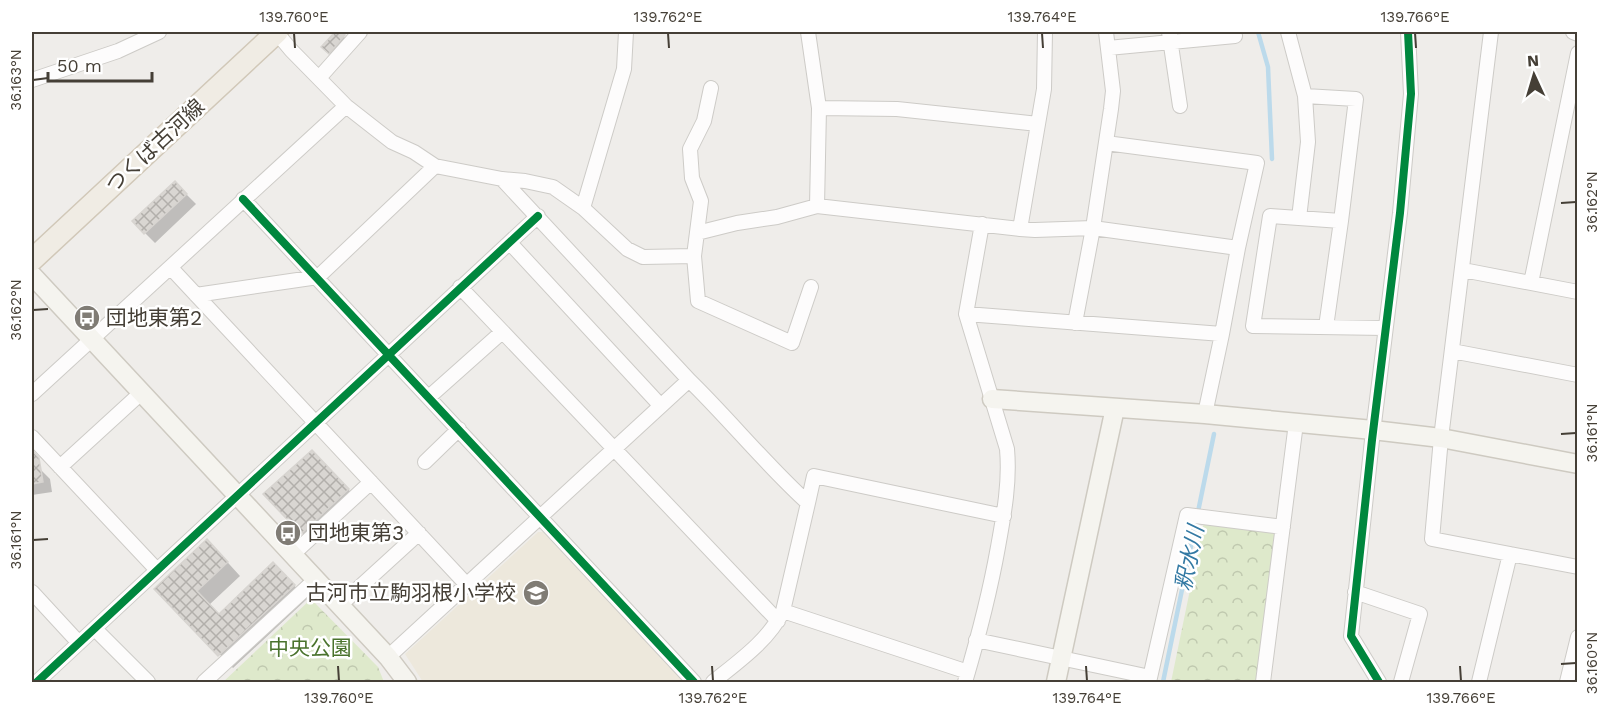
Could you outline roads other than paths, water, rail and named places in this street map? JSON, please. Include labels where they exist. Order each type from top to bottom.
[{"type":"main road","name":"つくば古河線","points":[[32,260],[276,32]]},
{"type":"street","points":[[32,80],[118,51],[159,32]]},
{"type":"street","points":[[276,32],[346,106],[392,142],[414,152],[435,166],[553,188],[583,208],[627,249],[642,257],[694,256]]},
{"type":"street","points":[[319,78],[360,32]]},
{"type":"street","points":[[583,208],[624,69],[627,32]]},
{"type":"street","points":[[808,32],[819,108],[817,206]]},
{"type":"street","points":[[1020,229],[1044,89],[1045,32]]},
{"type":"street","points":[[1075,323],[1093,228],[1113,91],[1106,32]]},
{"type":"street","points":[[1108,48],[1170,36],[1235,36],[1233,32]]},
{"type":"street","points":[[1288,32],[1305,96],[1308,142],[1299,218]]},
{"type":"street","points":[[1381,682],[1351,636],[1412,94],[1408,32]]},
{"type":"street","points":[[1491,32],[1441,438],[1432,538],[1578,567]]},
{"type":"street","points":[[1573,32],[1578,34]]},
{"type":"street","points":[[1170,36],[1180,106]]},
{"type":"street","points":[[1531,283],[1578,53]]},
{"type":"street","points":[[711,88],[704,121],[690,149],[692,178],[701,201],[694,256],[698,301],[792,343],[811,287]]},
{"type":"street","points":[[1305,96],[1356,99],[1326,327]]},
{"type":"street","points":[[32,394],[346,106]]},
{"type":"street","points":[[819,108],[897,109],[1038,124]]},
{"type":"street","points":[[1106,143],[1257,163],[1205,414]]},
{"type":"street","points":[[196,295],[318,277],[435,166]]},
{"type":"street","points":[[502,179],[783,481],[808,503]]},
{"type":"street","points":[[243,199],[694,682]]},
{"type":"street","points":[[696,233],[817,206],[1035,231],[1093,228],[1238,248]]},
{"type":"street","points":[[36,678],[79,643],[317,424],[538,216]]},
{"type":"street","points":[[1341,221],[1270,216],[1253,326],[1385,328]]},
{"type":"street","points":[[460,287],[613,450],[781,616],[967,677],[987,603],[1004,516],[1009,468],[1007,449],[966,314],[982,224]]},
{"type":"street","points":[[510,243],[660,405]]},
{"type":"street","points":[[171,268],[467,585]]},
{"type":"street","points":[[1463,270],[1578,292]]},
{"type":"street","points":[[32,275],[388,657],[407,682]]},
{"type":"street","points":[[966,314],[1222,334]]},
{"type":"street","points":[[429,397],[502,332]]},
{"type":"street","points":[[1452,351],[1578,375]]},
{"type":"street","points":[[388,657],[689,380]]},
{"type":"street","points":[[60,467],[141,393]]},
{"type":"street","points":[[992,399],[1373,429],[1441,438],[1578,464]]},
{"type":"street","points":[[1056,682],[1116,408]]},
{"type":"street","points":[[1263,682],[1296,423]]},
{"type":"street","points":[[424,462],[459,429]]},
{"type":"street","points":[[32,437],[157,570]]},
{"type":"street","points":[[713,682],[766,636],[781,616],[814,476],[1004,516]]},
{"type":"street","points":[[292,555],[371,482]]},
{"type":"street","points":[[976,640],[1150,680],[1187,515],[1283,527]]},
{"type":"street","points":[[339,606],[419,533]]},
{"type":"street","points":[[1479,682],[1510,554]]},
{"type":"street","points":[[204,682],[315,580]]},
{"type":"street","points":[[32,592],[79,643]]},
{"type":"street","points":[[1355,592],[1420,614],[1401,682]]},
{"type":"street","points":[[94,629],[148,682]]},
{"type":"street","points":[[1567,682],[1578,637]]},
{"type":"waterway","name":"釈水川","points":[[1258,32],[1268,67],[1272,159]]},
{"type":"waterway","name":"釈水川","points":[[1163,682],[1214,434]]},
{"type":"place","name":"団地東第2","points":[[87,318]]},
{"type":"place","name":"団地東第3","points":[[288,533]]},
{"type":"place","name":"古河市立駒羽根小学校","points":[[536,593]]},
{"type":"park label","name":"中央公園","points":[[310,648]]}]
